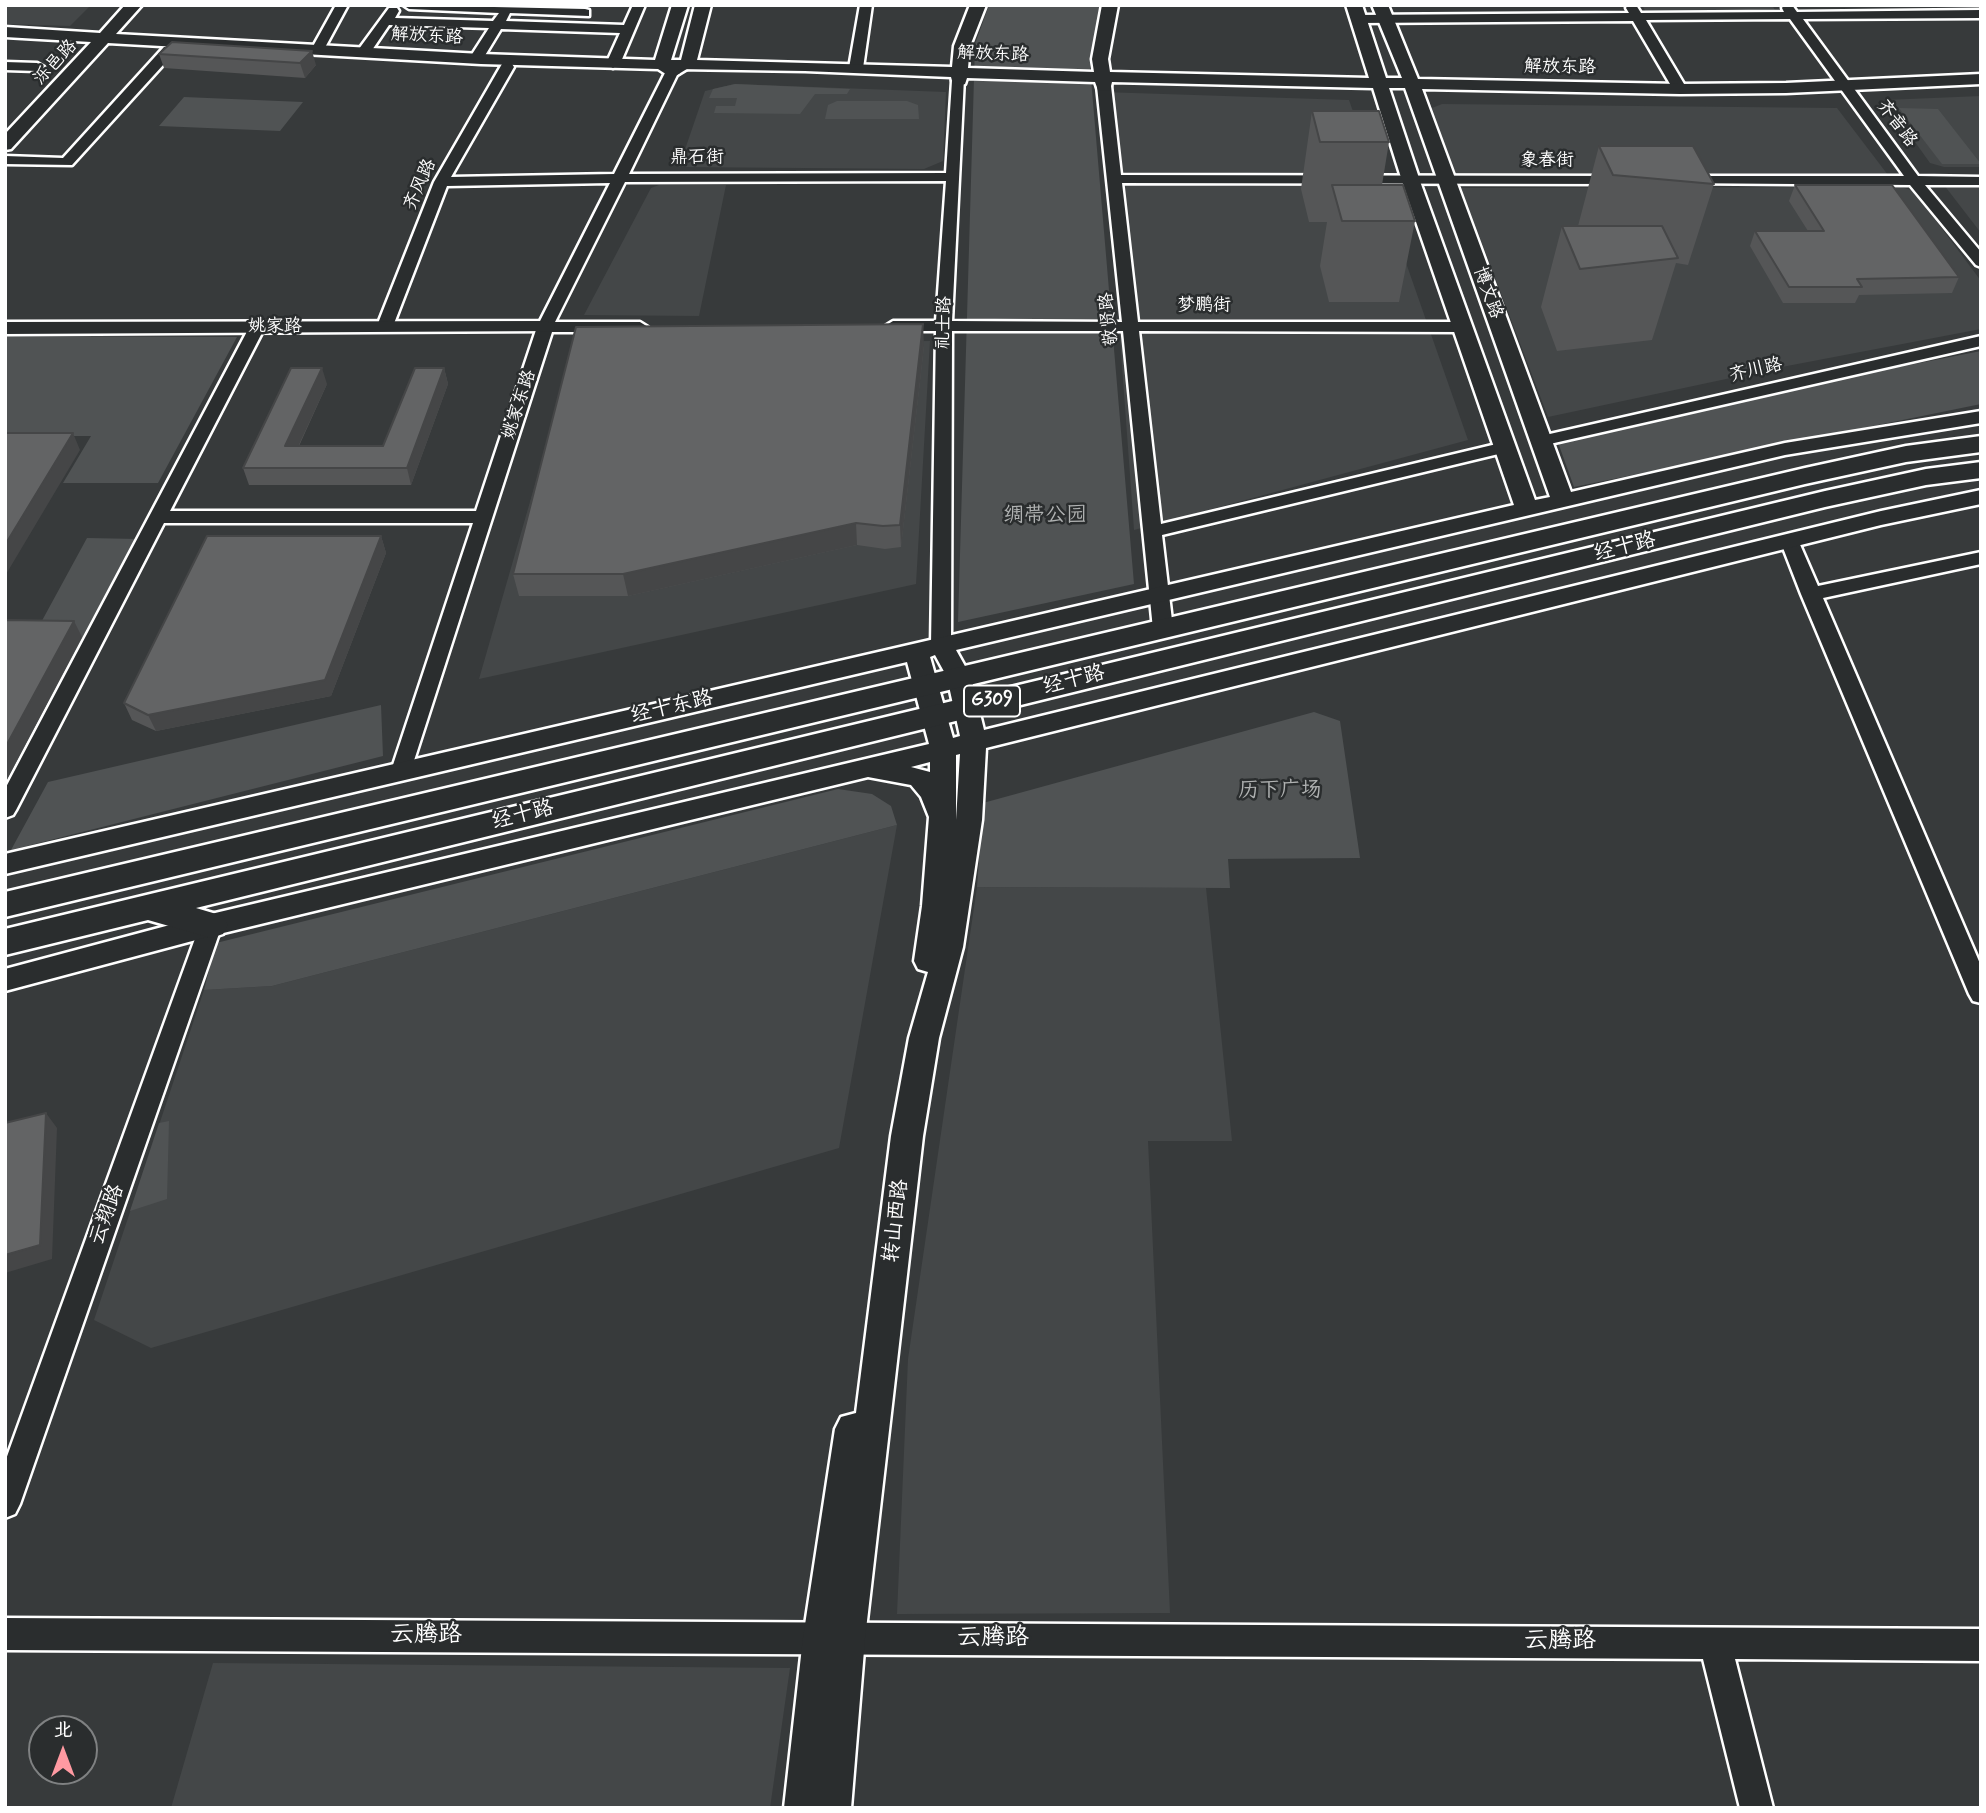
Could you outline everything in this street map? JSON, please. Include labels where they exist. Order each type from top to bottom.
[{"type":"highway","name":"经十路","points":[[5,905],[1804,476],[1906,454],[1981,444]]},
{"type":"highway","name":"经十路","points":[[5,942],[1825,499],[1926,477],[1981,470]]},
{"type":"highway","points":[[147,908],[211,925]]},
{"type":"main road","name":"泺邑路","points":[[5,145],[93,40],[113,5]]},
{"type":"main road","name":"泺邑路","points":[[32,91],[134,5]]},
{"type":"main road","points":[[667,68],[680,5]]},
{"type":"main road","points":[[688,64],[703,5]]},
{"type":"main road","name":"礼士路","points":[[960,77],[962,46],[978,5]]},
{"type":"main road","name":"敬贤路","points":[[1103,82],[1100,59],[1110,5]]},
{"type":"main road","name":"博文路","points":[[1356,12],[1411,179],[1527,509]]},
{"type":"main road","name":"博文路","points":[[1382,12],[1413,88],[1563,501]]},
{"type":"main road","name":"解放东路","points":[[5,32],[169,50],[507,67],[667,68],[1380,88],[1981,87]]},
{"type":"main road","name":"解放东路","points":[[5,41],[93,40],[667,68],[688,64],[856,68],[960,77]]},
{"type":"main road","name":"解放东路","points":[[1413,88],[1679,98],[1981,79]]},
{"type":"main road","name":"姚家路","points":[[5,328],[545,327]]},
{"type":"main road","points":[[941,645],[1785,449],[1981,417]]},
{"type":"main road","name":"经十路","points":[[5,980],[211,925],[860,770],[1789,540],[1981,497]]},
{"type":"main road","name":"经十东路","points":[[402,771],[941,645]]},
{"type":"main road","name":"转山西路","points":[[831,1808],[834,1638],[883,1175],[902,1068],[924,982],[936,906],[943,818],[967,707],[959,677],[941,645]]},
{"type":"main road","name":"转山西路","points":[[804,1808],[834,1638],[907,1136],[924,1038],[949,947],[969,820],[958,745],[934,716],[916,651]]},
{"type":"main road","points":[[860,770],[896,772],[919,777],[933,793],[943,818]]},
{"type":"main road","points":[[5,864],[402,771]]},
{"type":"street","points":[[317,50],[342,5]]},
{"type":"street","points":[[363,53],[397,5]]},
{"type":"street","points":[[409,5],[508,7],[596,13]]},
{"type":"street","points":[[856,68],[866,5]]},
{"type":"street","points":[[477,59],[508,7]]},
{"type":"street","name":"齐音路","points":[[1789,10],[1915,181],[1981,262]]},
{"type":"street","points":[[1634,11],[1680,89]]},
{"type":"street","points":[[1356,12],[1970,11],[1981,28]]},
{"type":"street","points":[[612,64],[631,12]]},
{"type":"street","points":[[385,21],[627,29]]},
{"type":"street","points":[[5,160],[67,162],[169,50]]},
{"type":"street","points":[[5,66],[37,67]]},
{"type":"street","name":"齐风路","points":[[385,326],[441,182],[507,67]]},
{"type":"street","name":"姚家东路","points":[[402,771],[545,327],[620,178],[667,68]]},
{"type":"street","name":"礼士路","points":[[941,645],[944,325],[960,77]]},
{"type":"street","name":"敬贤路","points":[[1103,82],[1163,629]]},
{"type":"street","name":"鼎石街","points":[[441,182],[620,178],[953,177]]},
{"type":"street","name":"象春街","points":[[1114,179],[1638,180]]},
{"type":"street","points":[[1666,180],[1981,181]]},
{"type":"street","name":"梦鹏街","points":[[882,326],[1463,327]]},
{"type":"street","points":[[5,810],[257,327]]},
{"type":"street","points":[[545,327],[661,327]]},
{"type":"street","name":"齐川路","points":[[1541,441],[1981,341]]},
{"type":"street","points":[[1152,531],[1505,447]]},
{"type":"street","points":[[159,517],[484,517]]},
{"type":"street","points":[[1789,540],[1981,994]]},
{"type":"street","points":[[1811,594],[1981,558]]},
{"type":"street","name":"云翔路","points":[[5,1504],[211,925]]},
{"type":"street","name":"云腾路","points":[[5,1634],[1981,1645]]},
{"type":"street","points":[[1715,1643],[1757,1808]]},
{"type":"shaded area","points":[[5,5],[91,5],[70,26],[5,24]]},
{"type":"shaded area","points":[[1642,5],[1772,5],[1778,15],[1647,14]]},
{"type":"shaded area","points":[[735,84],[946,92],[943,161],[924,169],[679,167],[705,91]]},
{"type":"shaded area","points":[[1102,92],[1349,100],[1468,440],[1134,530]]},
{"type":"shaded area","points":[[1981,96],[1981,167],[1944,167],[1930,163],[1885,100]]},
{"type":"shaded area","points":[[1442,104],[1837,108],[1888,175],[1455,176],[1432,108]]},
{"type":"shaded area","points":[[659,185],[726,185],[699,316],[584,315],[651,188]]},
{"type":"shaded area","points":[[1944,185],[1981,185],[1981,233]]},
{"type":"shaded area","points":[[1901,187],[1914,191],[1981,281],[1981,329],[1787,366],[1548,417],[1461,188]]},
{"type":"shaded area","points":[[930,341],[916,584],[479,679],[576,342]]},
{"type":"shaded area","points":[[897,825],[839,1148],[151,1348],[94,1320],[204,990],[272,986]]},
{"type":"shaded area","points":[[977,887],[1206,888],[1232,1141],[1148,1141],[1170,1613],[897,1614],[908,1359]]},
{"type":"shaded area","points":[[213,1663],[790,1668],[770,1808],[171,1808]]},
{"type":"green space","name":"绸带公园","points":[[989,5],[1103,5],[1090,67],[1134,584],[958,622],[975,44]]},
{"type":"green space","points":[[735,84],[850,89],[847,94],[815,94],[800,114],[714,113],[716,106],[735,106],[737,98],[709,98],[713,89]]},
{"type":"green space","points":[[184,97],[303,102],[280,131],[159,126]]},
{"type":"green space","points":[[837,101],[907,101],[918,105],[919,119],[825,119],[828,105]]},
{"type":"green space","points":[[1899,108],[1938,109],[1981,164],[1942,164]]},
{"type":"green space","points":[[5,336],[237,337],[158,483],[63,483],[91,436],[5,436]]},
{"type":"green space","points":[[1981,351],[1981,404],[1574,487],[1555,434]]},
{"type":"green space","points":[[87,538],[138,539],[5,793],[5,628],[38,628]]},
{"type":"green space","points":[[381,705],[383,756],[11,850],[48,782]]},
{"type":"green space","name":"历下广场","points":[[1314,712],[1340,721],[1360,858],[1228,859],[1230,888],[977,887],[983,803]]},
{"type":"green space","points":[[838,789],[872,794],[891,806],[897,825],[272,986],[204,990],[216,943]]},
{"type":"green space","points":[[169,1121],[167,1199],[130,1211],[159,1123]]},
{"type":"building","points":[[172,42],[312,51],[300,63],[159,54]]},
{"type":"building","points":[[1312,111],[1379,111],[1389,142],[1320,142]]},
{"type":"building","points":[[1599,146],[1693,146],[1714,184],[1613,175]]},
{"type":"building","points":[[1332,185],[1403,185],[1415,221],[1342,221]]},
{"type":"building","points":[[1795,185],[1892,185],[1959,277],[1857,279],[1862,287],[1789,287],[1755,231],[1824,231]]},
{"type":"building","points":[[1562,226],[1662,226],[1678,258],[1580,269]]},
{"type":"building","points":[[923,324],[900,525],[856,523],[623,574],[513,574],[576,327]]},
{"type":"building","points":[[291,368],[322,368],[285,446],[383,446],[415,368],[444,368],[407,468],[243,468]]},
{"type":"building","points":[[5,433],[73,433],[5,545]]},
{"type":"building","points":[[207,536],[381,536],[325,680],[148,715],[124,703]]},
{"type":"building","points":[[5,620],[74,621],[5,748]]},
{"type":"building","points":[[46,1113],[40,1245],[5,1255],[5,1123]]}]
